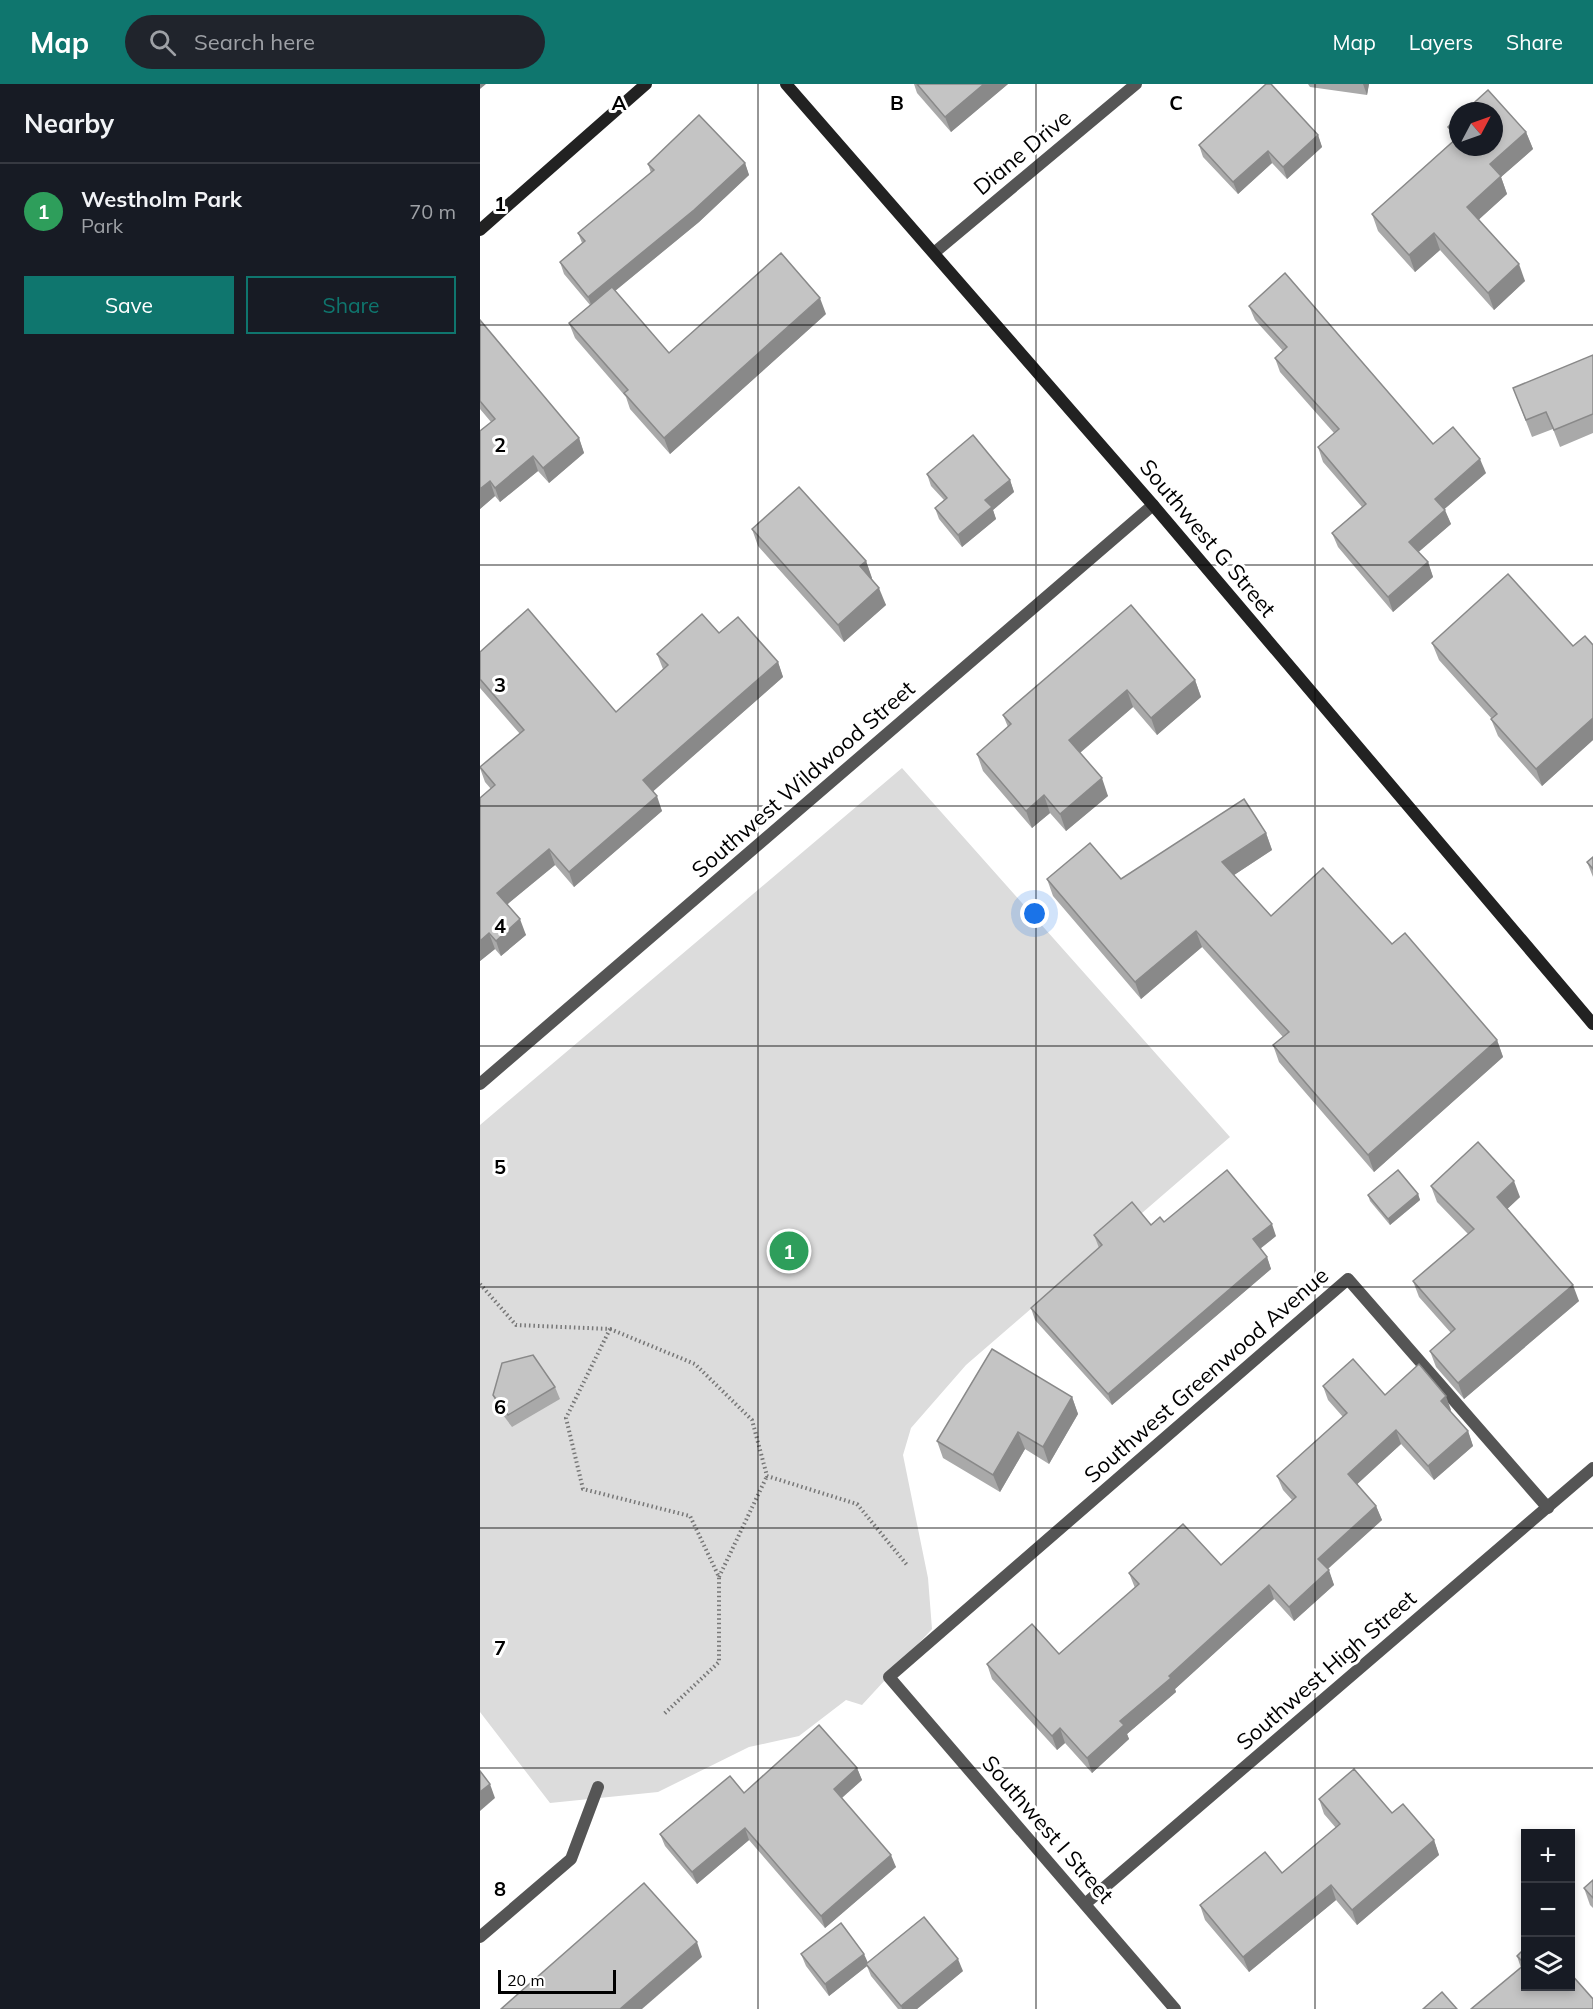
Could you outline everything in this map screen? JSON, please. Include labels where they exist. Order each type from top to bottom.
[{"type":"main road","points":[[480,230],[646,84]]},
{"type":"main road","name":"Southwest G Street","points":[[786,84],[935,252],[1593,1024]]},
{"type":"street","name":"Diane Drive","points":[[935,252],[1136,84]]},
{"type":"street","name":"Southwest Wildwood Street","points":[[480,1084],[1153,506]]},
{"type":"street","name":"Southwest Greenwood Avenue","points":[[889,1677],[1348,1279],[1548,1508]]},
{"type":"street","name":"Southwest High Street","points":[[1085,1904],[1593,1468]]},
{"type":"street","name":"Southwest I Street","points":[[889,1677],[1175,2009]]},
{"type":"street","points":[[480,1937],[571,1859],[598,1787]]},
{"type":"path","points":[[480,1284],[516,1325],[610,1329],[695,1364],[752,1420],[767,1476],[719,1577],[719,1662],[664,1714]]},
{"type":"path","points":[[610,1329],[566,1418],[583,1489],[690,1516],[719,1577]]},
{"type":"path","points":[[767,1476],[857,1504],[907,1565]]},
{"type":"shaded area","points":[[902,768],[1230,1137],[966,1365],[911,1428],[903,1455],[928,1578],[932,1629],[862,1705],[846,1700],[799,1736],[749,1747],[658,1792],[550,1803],[480,1712],[480,1125]]},
{"type":"building","points":[[917,84],[984,84],[945,117]]},
{"type":"building","points":[[1266,84],[1271,84],[1318,135],[1283,167],[1268,151],[1233,182],[1199,145]]},
{"type":"building","points":[[1488,90],[1499,102],[1475,102]]},
{"type":"building","points":[[1503,107],[1526,132],[1503,152]]},
{"type":"building","points":[[699,115],[745,163],[694,210],[588,297],[560,262],[585,241],[578,233],[654,170],[648,164]]},
{"type":"building","points":[[1449,145],[1449,156],[1499,156],[1490,164],[1501,176],[1467,207],[1519,264],[1488,293],[1434,233],[1409,255],[1372,214]]},
{"type":"building","points":[[781,253],[820,298],[664,438],[624,393],[628,390],[569,323],[612,287],[669,353]]},
{"type":"building","points":[[1285,273],[1433,444],[1453,427],[1480,459],[1435,499],[1445,510],[1409,542],[1428,562],[1388,597],[1332,533],[1366,504],[1318,447],[1339,429],[1275,358],[1287,347],[1249,306]]},
{"type":"building","points":[[480,320],[579,438],[543,468],[533,456],[495,488],[490,481],[480,489],[480,431],[495,419],[480,401]]},
{"type":"building","points":[[1593,355],[1593,414],[1554,430],[1546,412],[1526,420],[1513,388]]},
{"type":"building","points":[[973,435],[1010,480],[985,500],[992,507],[958,535],[935,508],[947,498],[927,474]]},
{"type":"building","points":[[799,487],[866,561],[860,566],[879,588],[838,625],[752,529]]},
{"type":"building","points":[[1508,574],[1573,646],[1585,636],[1593,645],[1593,718],[1536,769],[1491,719],[1497,714],[1432,643]]},
{"type":"building","points":[[1131,605],[1195,680],[1151,718],[1127,690],[1069,740],[1102,778],[1060,814],[1044,795],[1026,811],[977,754],[1011,724],[1003,715]]},
{"type":"building","points":[[528,609],[616,712],[668,665],[657,654],[702,614],[719,633],[738,617],[778,662],[643,780],[657,796],[569,872],[549,849],[497,893],[520,919],[496,941],[489,933],[480,941],[480,798],[495,785],[480,767],[524,730],[480,679],[480,652]]},
{"type":"building","points":[[1244,799],[1266,833],[1222,862],[1271,916],[1323,868],[1392,944],[1405,933],[1497,1040],[1368,1155],[1273,1045],[1289,1032],[1196,931],[1135,982],[1047,879],[1090,843],[1121,879]]},
{"type":"building","points":[[1593,857],[1593,869],[1587,862]]},
{"type":"building","points":[[1478,1142],[1514,1181],[1497,1197],[1573,1285],[1458,1383],[1430,1351],[1455,1329],[1413,1281],[1474,1229],[1431,1186]]},
{"type":"building","points":[[1227,1170],[1272,1224],[1253,1239],[1267,1257],[1108,1394],[1031,1308],[1102,1245],[1094,1235],[1132,1202],[1151,1225],[1160,1217],[1164,1222]]},
{"type":"building","points":[[1398,1170],[1418,1194],[1388,1219],[1368,1195]]},
{"type":"building","points":[[992,1349],[1072,1397],[1043,1447],[1018,1432],[993,1475],[937,1441]]},
{"type":"building","points":[[533,1355],[555,1387],[508,1415],[493,1395],[502,1363]]},
{"type":"building","points":[[1353,1359],[1385,1395],[1419,1364],[1446,1396],[1441,1401],[1468,1431],[1428,1466],[1396,1430],[1348,1474],[1376,1506],[1318,1559],[1329,1570],[1289,1607],[1269,1585],[1169,1676],[1171,1678],[1120,1721],[1124,1725],[1087,1758],[1060,1728],[1052,1736],[987,1664],[1032,1624],[1059,1654],[1139,1584],[1129,1573],[1183,1524],[1221,1565],[1296,1497],[1277,1476],[1347,1413],[1323,1386]]},
{"type":"building","points":[[819,1725],[857,1768],[834,1789],[891,1855],[821,1916],[745,1828],[692,1872],[660,1834],[730,1776],[744,1793]]},
{"type":"building","points":[[1354,1769],[1392,1813],[1403,1804],[1434,1840],[1352,1910],[1331,1885],[1243,1957],[1200,1905],[1265,1852],[1282,1873],[1340,1824],[1319,1799]]},
{"type":"building","points":[[480,1771],[490,1784],[480,1792]]},
{"type":"building","points":[[1593,1880],[1593,1898],[1584,1888]]},
{"type":"building","points":[[644,1883],[697,1942],[620,2009],[501,2009]]},
{"type":"building","points":[[924,1917],[958,1959],[901,2006],[866,1964]]},
{"type":"building","points":[[841,1923],[864,1954],[825,1984],[801,1954]]},
{"type":"building","points":[[1521,1967],[1521,1991],[1575,1991],[1575,1979],[1593,1999],[1593,2009],[1471,2009]]},
{"type":"building","points":[[1442,1992],[1457,2009],[1423,2009]]},
{"type":"place","name":"Westholm Park","points":[[789,1251]]}]
